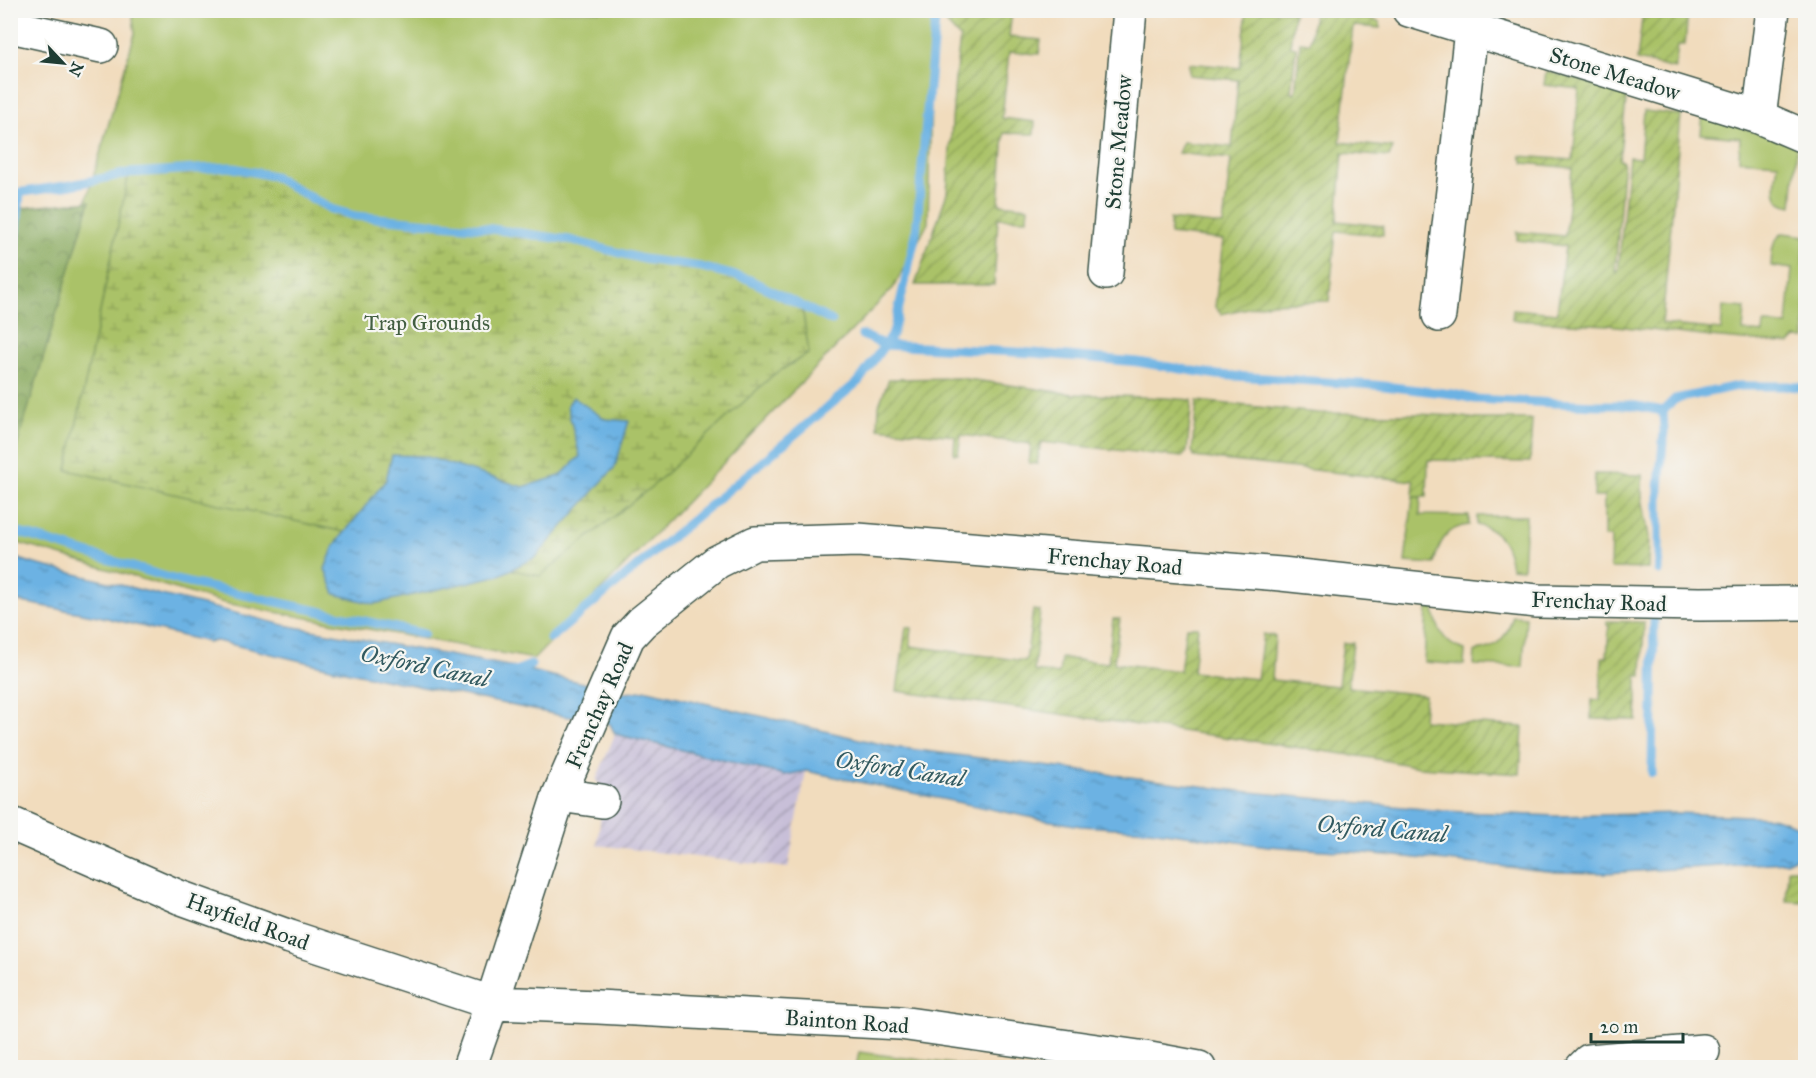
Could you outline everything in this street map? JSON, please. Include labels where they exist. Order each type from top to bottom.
[{"type":"street","name":"Stone Meadow","points":[[1106,273],[1130,10]]},
{"type":"street","name":"Stone Meadow","points":[[1409,10],[1759,117],[1806,137]]},
{"type":"street","points":[[1759,117],[1773,10]]},
{"type":"street","points":[[10,26],[101,46]]},
{"type":"street","points":[[1439,315],[1471,30]]},
{"type":"street","name":"Frenchay Road","points":[[469,1068],[560,795],[628,637],[642,622],[717,562],[755,543],[858,540],[1269,573],[1537,601],[1806,603]]},
{"type":"street","name":"Frenchay Road","points":[[560,795],[602,801]]},
{"type":"street","name":"Hayfield Road","points":[[10,823],[179,897],[290,937],[492,1003]]},
{"type":"street","name":"Bainton Road","points":[[492,1003],[900,1023],[1139,1057],[1199,1068]]},
{"type":"street","points":[[1582,1068],[1589,1061],[1703,1051]]},
{"type":"shaded area","points":[[615,734],[785,775],[806,771],[788,868],[597,845],[604,791],[596,780]]},
{"type":"green space","points":[[1247,10],[1294,11],[1290,46],[1296,47],[1291,92],[1295,93],[1300,42],[1310,43],[1314,11],[1347,11],[1380,22],[1380,28],[1353,26],[1340,142],[1393,148],[1389,157],[1343,153],[1337,221],[1383,226],[1383,235],[1336,231],[1329,301],[1270,303],[1221,314],[1215,307],[1223,240],[1170,234],[1170,219],[1223,225],[1231,159],[1178,153],[1183,142],[1232,147],[1238,80],[1189,75],[1189,63],[1240,68]]},
{"type":"green space","name":"Trap Grounds","points":[[132,11],[933,11],[928,223],[893,288],[534,659],[224,603],[11,541],[10,463],[135,33]]},
{"type":"green space","points":[[946,11],[1012,11],[1009,37],[1041,40],[1039,54],[1009,52],[1002,118],[1035,122],[1034,134],[1004,133],[999,204],[1028,207],[1027,219],[998,218],[994,285],[915,285],[947,193],[960,38],[946,23]]},
{"type":"green space","points":[[1643,11],[1688,11],[1685,45],[1678,45],[1675,69],[1637,60]]},
{"type":"green space","points":[[1546,71],[1627,93],[1619,160],[1623,161],[1623,169],[1615,272],[1618,272],[1629,157],[1640,158],[1644,111],[1681,115],[1662,324],[1711,329],[1710,337],[1608,325],[1512,320],[1513,309],[1557,313],[1565,246],[1517,240],[1517,232],[1565,236],[1572,168],[1524,163],[1521,156],[1573,160],[1579,89],[1544,85]]},
{"type":"green space","points":[[1703,114],[1797,146],[1792,206],[1779,201],[1776,196],[1778,163],[1739,160],[1740,138],[1701,134]]},
{"type":"green space","points":[[229,167],[273,176],[331,209],[355,216],[485,228],[570,240],[643,259],[701,267],[748,279],[802,307],[809,353],[773,375],[656,483],[540,576],[67,470],[129,173]]},
{"type":"green space","points":[[90,201],[11,466],[11,209]]},
{"type":"green space","points":[[1783,233],[1805,236],[1803,266],[1806,267],[1805,339],[1796,338],[1790,344],[1710,337],[1711,329],[1721,330],[1723,306],[1745,308],[1743,331],[1763,333],[1764,324],[1787,325],[1792,269],[1771,266],[1774,244]]},
{"type":"green space","points":[[960,378],[1073,394],[1192,400],[1187,452],[1182,457],[1041,442],[1037,464],[1029,463],[1031,444],[961,435],[958,454],[954,454],[955,436],[878,428],[879,405],[889,379]]},
{"type":"green space","points":[[1197,401],[1318,413],[1418,414],[1477,419],[1532,419],[1530,462],[1428,460],[1427,497],[1413,497],[1414,481],[1194,457],[1192,451]]},
{"type":"green space","points":[[1595,474],[1642,475],[1642,497],[1649,537],[1648,569],[1610,568],[1611,537],[1604,537],[1604,497],[1594,497]]},
{"type":"green space","points":[[1413,497],[1421,497],[1420,515],[1469,516],[1469,525],[1454,529],[1444,538],[1434,564],[1405,562]]},
{"type":"green space","points":[[1477,516],[1526,516],[1523,569],[1511,568],[1502,540],[1492,530],[1477,525]]},
{"type":"green space","points":[[1427,608],[1434,608],[1439,629],[1446,640],[1465,650],[1464,665],[1424,662]]},
{"type":"green space","points":[[1033,610],[1040,611],[1034,671],[1059,674],[1061,658],[1108,663],[1113,619],[1120,619],[1114,663],[1180,671],[1186,627],[1198,627],[1193,672],[1257,679],[1263,634],[1275,636],[1272,680],[1338,686],[1343,643],[1353,643],[1348,687],[1425,695],[1423,720],[1523,727],[1520,774],[1419,767],[1372,758],[897,691],[906,627],[912,628],[910,646],[1026,661]]},
{"type":"green space","points":[[1513,616],[1526,617],[1523,667],[1474,665],[1475,651],[1490,648],[1500,640],[1505,635]]},
{"type":"green space","points":[[1607,621],[1644,622],[1642,676],[1637,676],[1637,720],[1591,719],[1592,700],[1600,700],[1602,657],[1607,657],[1609,626]]},
{"type":"green space","points":[[1788,869],[1805,869],[1805,902],[1786,901]]},
{"type":"green space","points":[[859,1052],[975,1067],[856,1067]]},
{"type":"water","points":[[573,397],[605,419],[629,421],[615,467],[536,557],[500,575],[374,604],[335,594],[325,569],[334,546],[386,480],[392,455],[424,456],[523,487],[560,476],[580,456],[567,406]]},
{"type":"water","name":"Oxford Canal","points":[[10,556],[284,625],[514,667],[626,693],[648,690],[894,747],[1240,791],[1444,811],[1557,816],[1677,813],[1772,817],[1805,828],[1805,853],[1786,862],[1606,873],[1557,872],[1268,846],[1149,830],[1081,826],[806,771],[785,775],[615,734],[610,724],[579,716],[568,717],[335,669],[217,641],[208,642],[98,616],[21,602],[11,599]]},
{"type":"waterway","points":[[550,639],[859,381],[893,333],[916,234],[936,10]]},
{"type":"waterway","points":[[10,194],[129,173],[229,167],[273,176],[331,209],[355,216],[485,228],[570,240],[643,259],[701,267],[748,279],[832,321]]},
{"type":"waterway","points":[[10,265],[20,194]]},
{"type":"waterway","points":[[862,335],[885,345],[1033,353],[1138,362],[1218,375],[1375,385],[1453,394],[1474,399],[1631,405],[1663,411],[1664,431],[1659,488],[1659,571]]},
{"type":"waterway","points":[[1663,411],[1675,399],[1738,386],[1806,388]]},
{"type":"waterway","points":[[10,530],[180,581],[424,634]]},
{"type":"waterway","points":[[1652,773],[1654,621]]},
{"type":"waterway","points":[[511,673],[531,665]]}]
